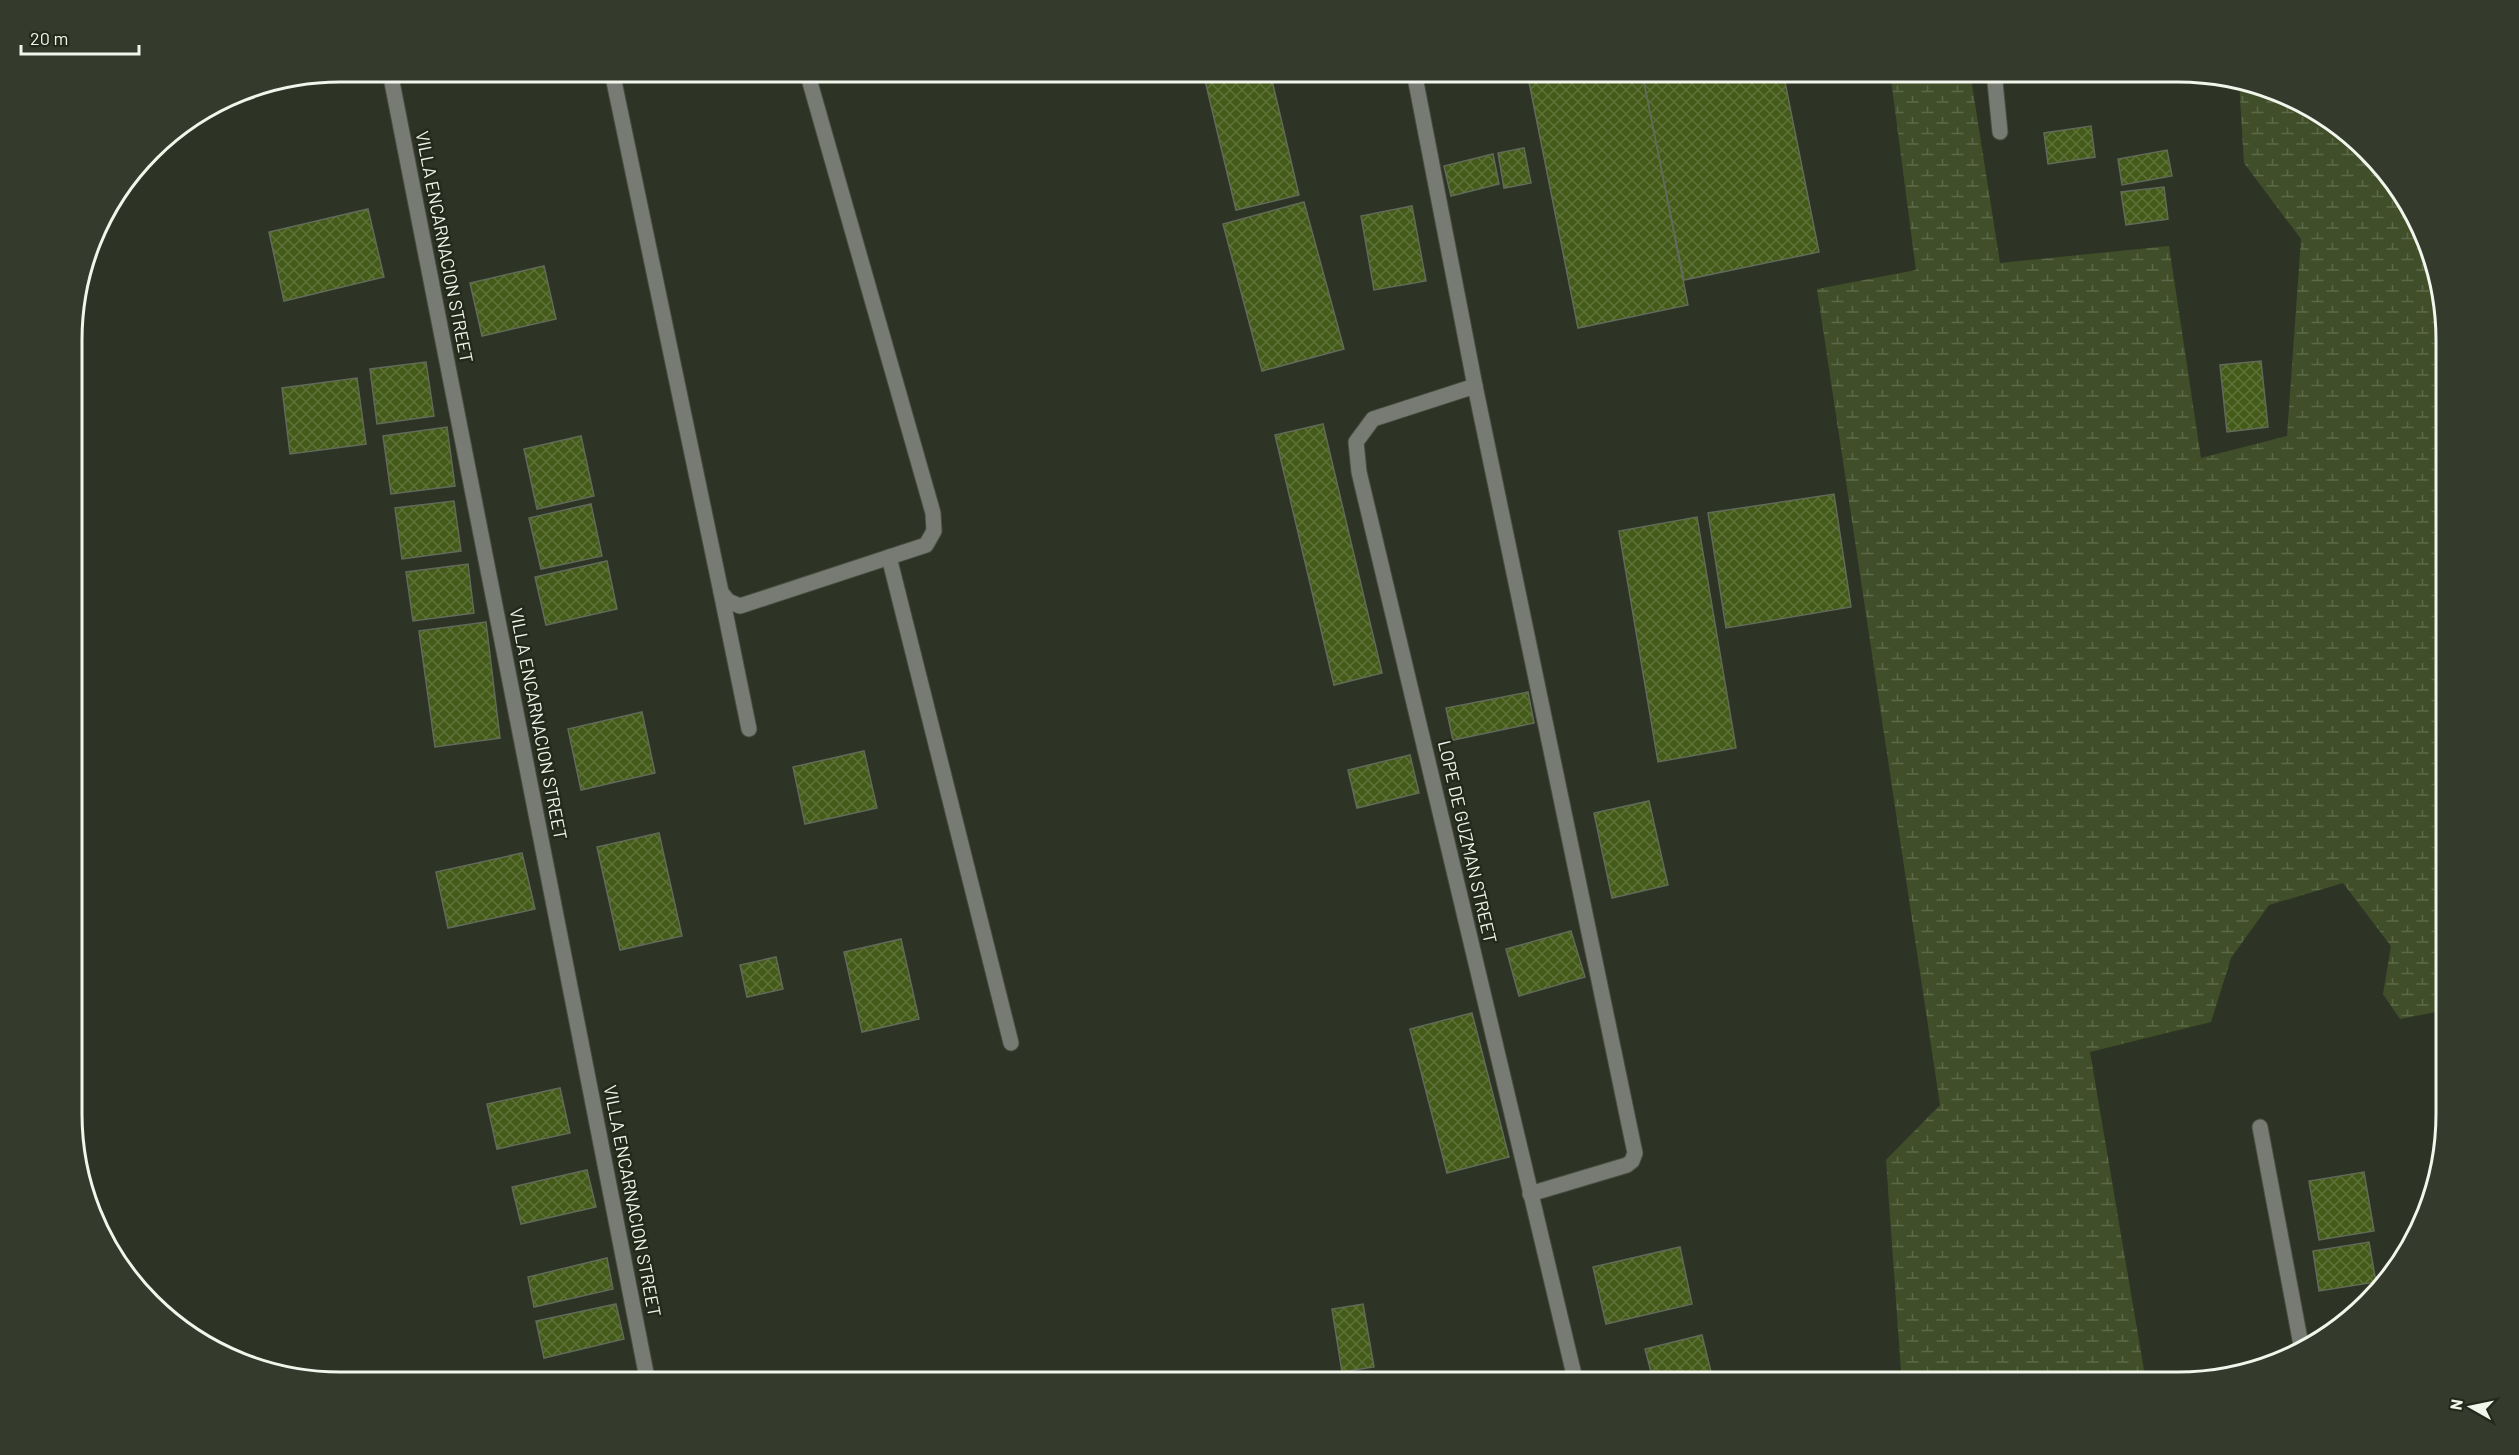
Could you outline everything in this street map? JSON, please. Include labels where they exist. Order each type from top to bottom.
[{"type":"street","name":"VILLA ENCARNACION STREET","points":[[392,82],[646,1372]]},
{"type":"street","points":[[614,82],[749,729]]},
{"type":"street","points":[[721,592],[728,602],[740,606],[926,545],[934,531],[933,513],[810,82]]},
{"type":"street","points":[[1416,82],[1475,386],[1635,1153],[1632,1161],[1627,1165],[1530,1194]]},
{"type":"street","points":[[1995,82],[2000,132]]},
{"type":"street","name":"LOPE DE GUZMAN STREET","points":[[1475,386],[1373,419],[1356,442],[1359,472],[1573,1372]]},
{"type":"street","points":[[889,557],[1011,1043]]},
{"type":"street","points":[[2260,1127],[2300,1342]]},
{"type":"green space","points":[[1891,82],[1972,82],[2000,263],[2169,246],[2201,458],[2287,436],[2301,239],[2244,163],[2240,90],[2277,102],[2308,117],[2336,136],[2361,158],[2383,183],[2410,226],[2423,258],[2432,290],[2436,324],[2436,1012],[2400,1019],[2383,994],[2391,946],[2343,883],[2269,905],[2231,958],[2211,1022],[2090,1052],[2144,1372],[1901,1371],[1886,1160],[1940,1105],[1817,289],[1916,270]]},
{"type":"building","points":[[1205,82],[1272,82],[1299,195],[1236,210]]},
{"type":"building","points":[[1529,82],[1644,82],[1688,305],[1578,328]]},
{"type":"building","points":[[1644,82],[1785,82],[1819,252],[1684,280]]},
{"type":"building","points":[[2091,126],[2095,157],[2048,164],[2044,133]]},
{"type":"building","points":[[1524,148],[1531,183],[1504,188],[1498,153]]},
{"type":"building","points":[[2167,150],[2172,176],[2122,185],[2118,159]]},
{"type":"building","points":[[1493,154],[1499,184],[1451,196],[1444,166]]},
{"type":"building","points":[[2164,187],[2168,219],[2126,225],[2121,192]]},
{"type":"building","points":[[1304,202],[1344,349],[1262,371],[1223,224]]},
{"type":"building","points":[[1412,206],[1426,281],[1374,290],[1361,216]]},
{"type":"building","points":[[368,209],[384,277],[284,301],[269,232]]},
{"type":"building","points":[[544,266],[556,319],[482,336],[470,283]]},
{"type":"building","points":[[2261,361],[2268,427],[2227,432],[2220,365]]},
{"type":"building","points":[[426,362],[434,416],[377,424],[370,369]]},
{"type":"building","points":[[357,378],[366,444],[290,454],[282,388]]},
{"type":"building","points":[[1323,424],[1382,673],[1334,685],[1275,435]]},
{"type":"building","points":[[447,427],[455,486],[391,494],[383,436]]},
{"type":"building","points":[[581,436],[594,496],[537,509],[524,449]]},
{"type":"building","points":[[1834,494],[1851,607],[1726,628],[1708,513]]},
{"type":"building","points":[[454,501],[461,551],[402,559],[395,508]]},
{"type":"building","points":[[591,504],[602,556],[541,569],[529,518]]},
{"type":"building","points":[[1697,517],[1736,748],[1658,762],[1619,531]]},
{"type":"building","points":[[607,561],[617,609],[546,625],[535,577]]},
{"type":"building","points":[[468,564],[474,613],[413,621],[406,572]]},
{"type":"building","points":[[486,622],[500,738],[435,747],[419,631]]},
{"type":"building","points":[[1528,692],[1534,723],[1453,740],[1446,708]]},
{"type":"building","points":[[642,712],[655,773],[581,790],[568,729]]},
{"type":"building","points":[[864,751],[877,808],[805,824],[793,767]]},
{"type":"building","points":[[1410,755],[1419,793],[1357,808],[1348,770]]},
{"type":"building","points":[[1649,801],[1668,885],[1612,898],[1594,813]]},
{"type":"building","points":[[659,833],[682,936],[620,950],[597,847]]},
{"type":"building","points":[[522,853],[535,909],[448,928],[436,872]]},
{"type":"building","points":[[1571,931],[1585,977],[1519,996],[1506,949]]},
{"type":"building","points":[[901,939],[919,1019],[862,1032],[844,952]]},
{"type":"building","points":[[776,957],[783,989],[747,997],[740,965]]},
{"type":"building","points":[[1472,1013],[1509,1157],[1447,1173],[1410,1029]]},
{"type":"building","points":[[560,1088],[570,1133],[497,1149],[487,1104]]},
{"type":"building","points":[[587,1170],[596,1207],[521,1224],[512,1187]]},
{"type":"building","points":[[2364,1172],[2374,1231],[2319,1240],[2309,1181]]},
{"type":"building","points":[[2369,1242],[2376,1281],[2319,1291],[2313,1251]]},
{"type":"building","points":[[1680,1247],[1692,1304],[1606,1324],[1593,1267]]},
{"type":"building","points":[[607,1258],[613,1289],[534,1307],[528,1277]]},
{"type":"building","points":[[616,1304],[624,1339],[544,1358],[536,1321]]},
{"type":"building","points":[[1363,1304],[1374,1367],[1342,1372],[1332,1309]]},
{"type":"building","points":[[1702,1335],[1711,1372],[1651,1372],[1645,1349]]}]
